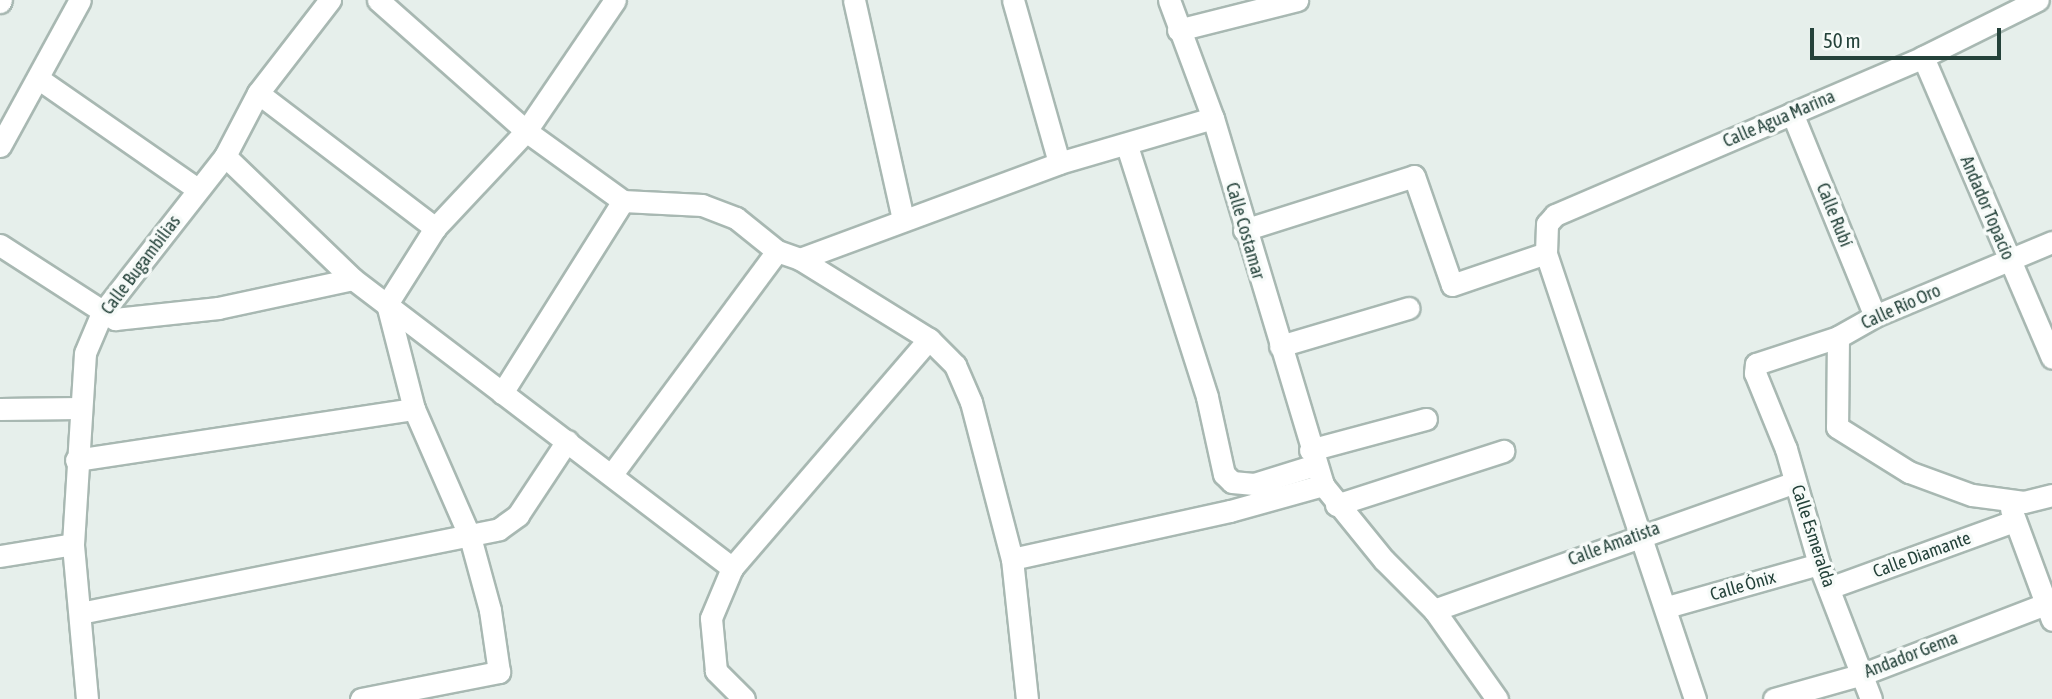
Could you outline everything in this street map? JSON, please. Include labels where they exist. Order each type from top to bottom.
[{"type":"street","points":[[0,146],[80,0]]},
{"type":"street","name":"Calle Bugambilias","points":[[87,699],[73,544],[76,460],[85,353],[102,313],[225,156],[258,93],[330,0]]},
{"type":"street","points":[[377,0],[526,131],[623,201],[702,205],[736,218],[777,251],[800,259],[929,339],[955,365],[971,402],[1012,559],[1027,699]]},
{"type":"street","points":[[361,699],[499,672],[490,610],[470,537],[414,409],[387,304],[435,228],[526,131],[615,0]]},
{"type":"street","points":[[854,0],[903,219]]},
{"type":"street","points":[[1013,0],[1059,163]]},
{"type":"street","name":"Calle Costamar","points":[[1169,0],[1213,118],[1316,467],[1336,505],[1434,610],[1497,699]]},
{"type":"street","points":[[1178,30],[1297,0]]},
{"type":"street","name":"Calle Agua Marina","points":[[1695,699],[1667,607],[1546,253],[1544,235],[1555,215],[1923,57],[2038,0]]},
{"type":"street","name":"Andador Topacio","points":[[1923,57],[2052,356]]},
{"type":"street","points":[[39,79],[197,189]]},
{"type":"street","points":[[258,93],[435,228]]},
{"type":"street","name":"Calle Rubí","points":[[1792,113],[1875,316]]},
{"type":"street","points":[[800,259],[1059,163],[1127,146],[1213,118]]},
{"type":"street","points":[[1127,146],[1207,397],[1224,474],[1232,482],[1254,484],[1316,467]]},
{"type":"street","points":[[225,156],[352,279],[612,474],[732,568]]},
{"type":"street","points":[[1244,230],[1414,176],[1452,285],[1546,253]]},
{"type":"street","points":[[502,393],[623,201]]},
{"type":"street","name":"Calle Río Oro","points":[[1755,373],[1756,364],[1765,359],[1838,337],[1875,316],[2052,242]]},
{"type":"street","points":[[0,245],[115,319],[218,308],[352,279]]},
{"type":"street","points":[[612,474],[777,251]]},
{"type":"street","points":[[1280,346],[1408,308]]},
{"type":"street","points":[[1838,337],[1837,427],[1909,472],[1972,495],[2008,500],[2052,495]]},
{"type":"street","points":[[744,699],[716,671],[711,618],[732,568],[929,339]]},
{"type":"street","name":"Calle Esmeralda","points":[[1755,373],[1796,482],[1819,564],[1871,699]]},
{"type":"street","points":[[0,409],[80,408]]},
{"type":"street","points":[[76,460],[414,409]]},
{"type":"street","points":[[1012,559],[1230,511],[1316,467],[1426,419]]},
{"type":"street","points":[[80,613],[470,537],[499,529],[518,515],[567,441]]},
{"type":"street","points":[[1336,505],[1503,452]]},
{"type":"street","name":"Calle Amatista","points":[[1434,610],[1642,534],[1796,482]]},
{"type":"street","points":[[2008,500],[2049,612]]},
{"type":"street","name":"Calle Diamante","points":[[1829,588],[2014,521]]},
{"type":"street","points":[[0,556],[73,544]]},
{"type":"street","name":"Calle Ónix","points":[[1667,607],[1819,564]]},
{"type":"street","name":"Andador Gema","points":[[1774,699],[1863,674],[2049,612]]}]
